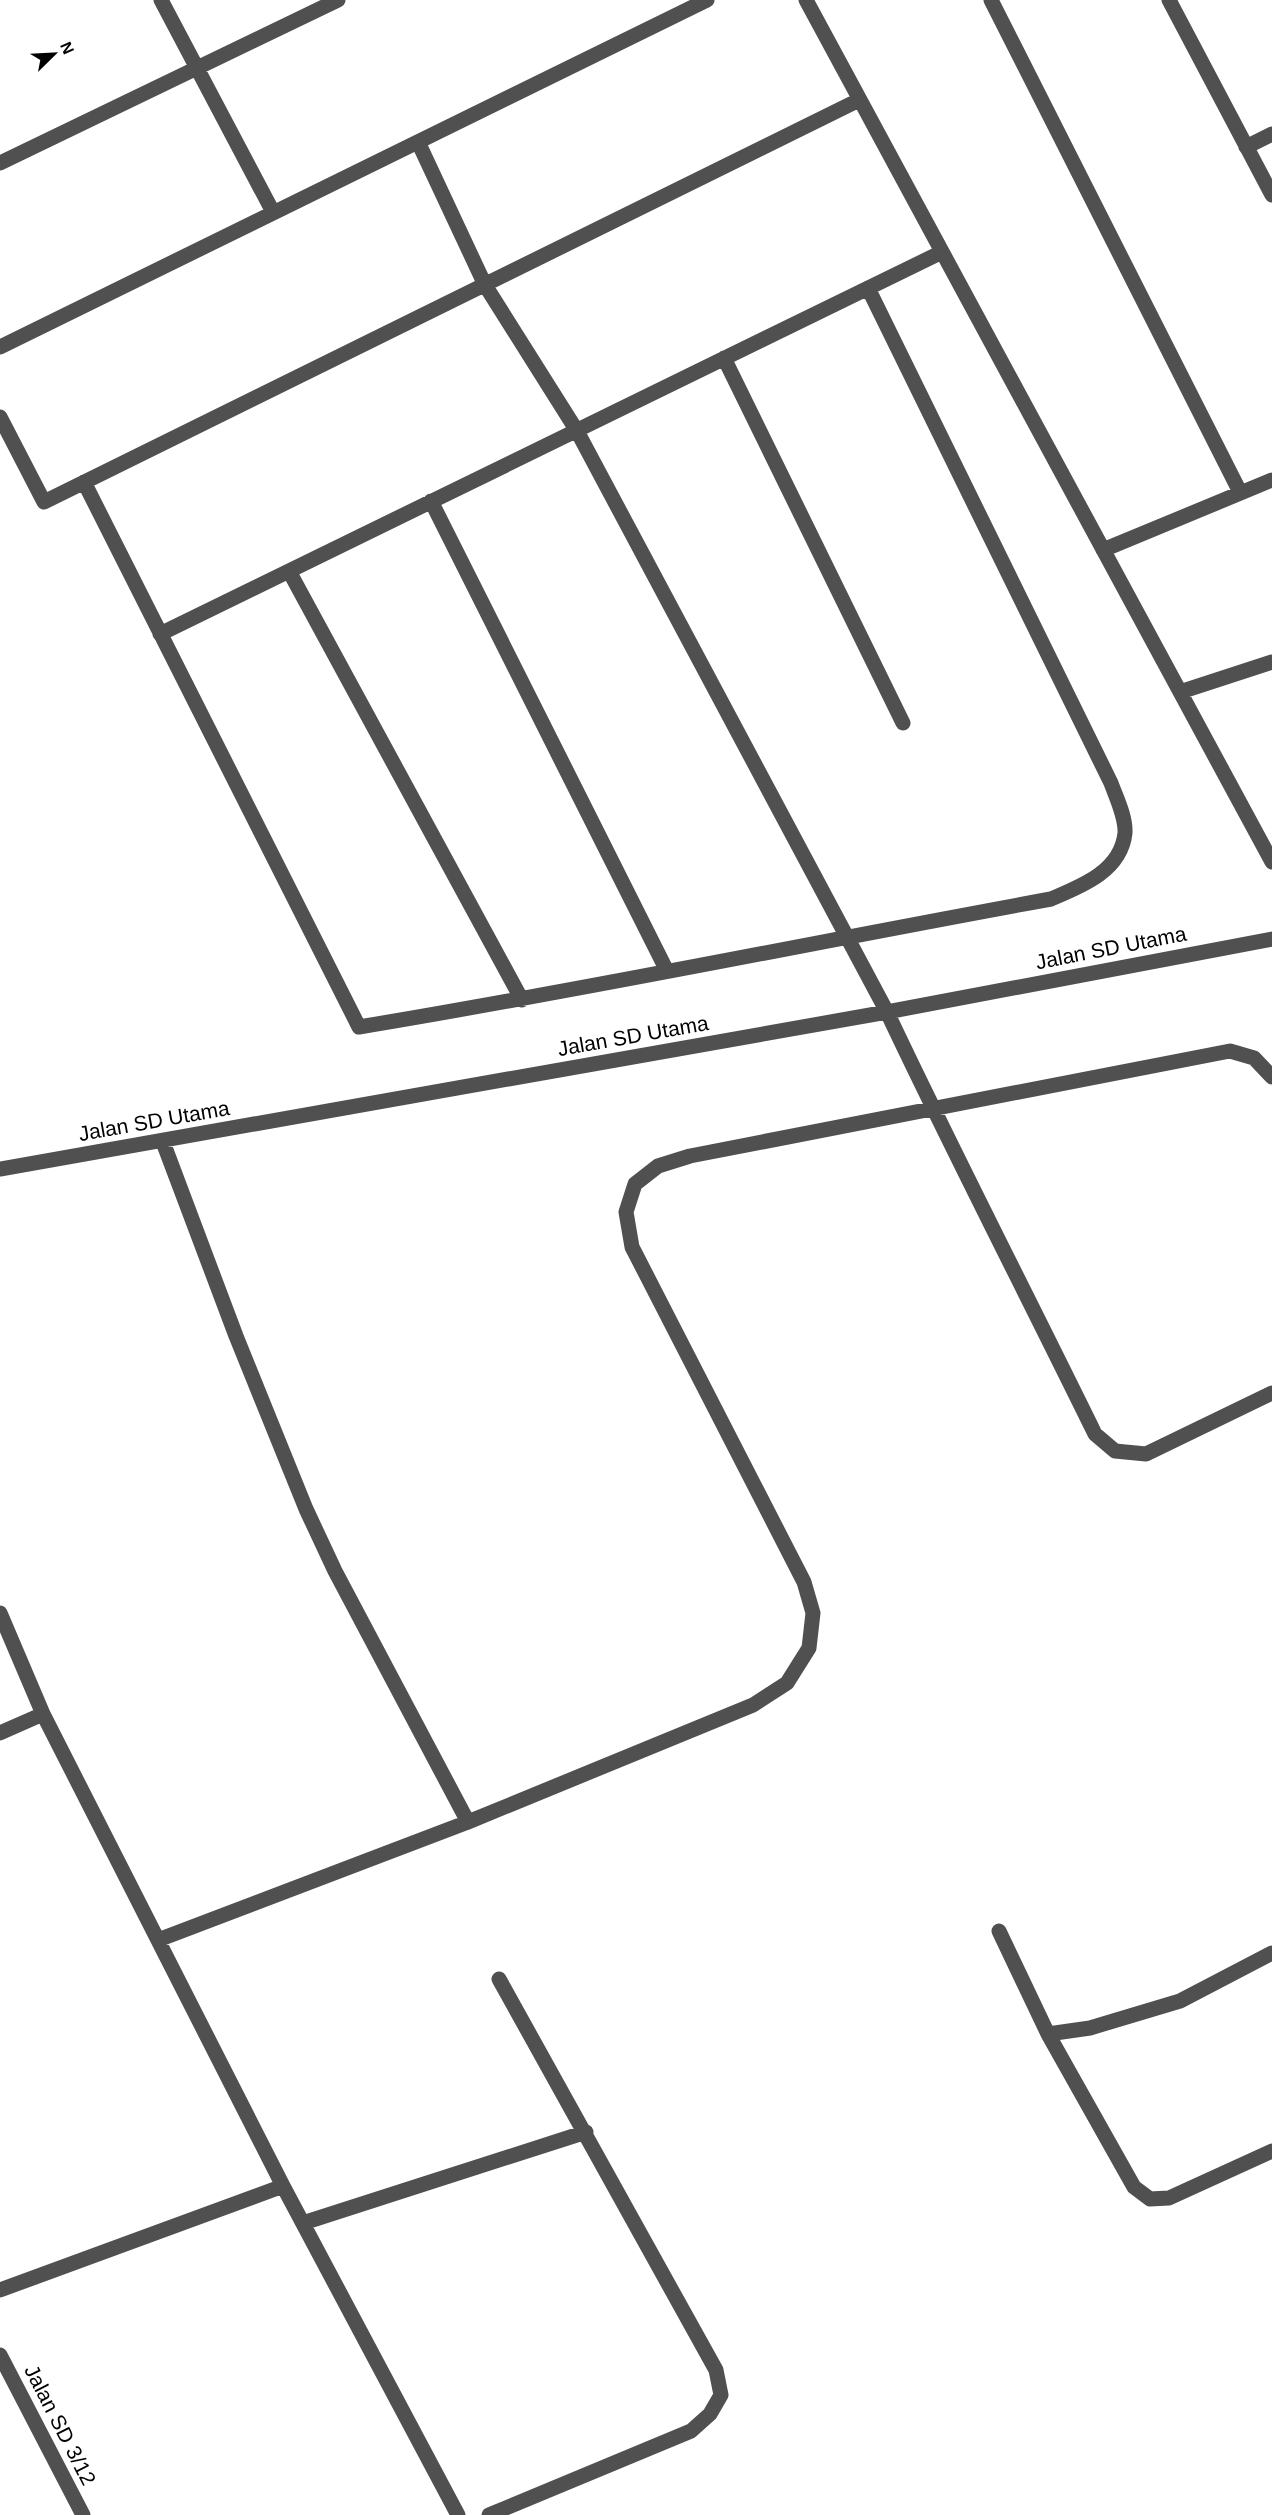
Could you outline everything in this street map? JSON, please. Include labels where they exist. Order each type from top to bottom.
[{"type":"street","points":[[162,0],[273,212]]},
{"type":"street","points":[[0,163],[338,0]]},
{"type":"street","points":[[0,347],[273,212],[419,144],[707,0]]},
{"type":"street","points":[[806,0],[1270,855]]},
{"type":"street","points":[[991,0],[1240,492]]},
{"type":"street","points":[[1174,2],[1272,195]]},
{"type":"street","points":[[0,417],[44,502],[860,100]]},
{"type":"street","points":[[1246,147],[1272,134]]},
{"type":"street","points":[[419,144],[485,285],[577,431],[888,1012],[932,1107],[1010,1259],[1095,1434],[1114,1451],[1146,1454],[1272,1393]]},
{"type":"street","points":[[160,634],[942,252]]},
{"type":"street","points":[[84,482],[359,1027],[522,1000],[846,936],[1051,899],[1081,886],[1104,872],[1118,854],[1125,832],[1121,810],[1111,783],[868,288]]},
{"type":"street","points":[[724,358],[903,723]]},
{"type":"street","points":[[1103,550],[1272,480]]},
{"type":"street","points":[[431,501],[667,971]]},
{"type":"street","points":[[289,571],[522,1000]]},
{"type":"street","points":[[1180,692],[1272,662]]},
{"type":"street","name":"Jalan SD Utama","points":[[0,1169],[164,1142],[888,1012],[1272,939]]},
{"type":"street","points":[[158,1940],[468,1822],[753,1705],[787,1683],[810,1648],[813,1613],[804,1582],[632,1247],[626,1212],[635,1184],[658,1166],[690,1156],[1230,1050],[1254,1058],[1272,1077]]},
{"type":"street","points":[[164,1142],[236,1336],[306,1509],[335,1571],[443,1779],[468,1822]]},
{"type":"street","points":[[0,1614],[43,1714],[283,2186],[458,2515]]},
{"type":"street","points":[[0,1733],[43,1714]]},
{"type":"street","points":[[999,1931],[1048,2034],[1134,2187],[1149,2199],[1169,2198],[1272,2151]]},
{"type":"street","points":[[1048,2034],[1090,2028],[1180,2001],[1272,1953]]},
{"type":"street","points":[[489,2515],[691,2431],[710,2414],[721,2395],[716,2370],[586,2132],[499,1979]]},
{"type":"street","points":[[303,2223],[586,2132]]},
{"type":"street","points":[[0,2290],[283,2186]]},
{"type":"street","name":"Jalan SD 3/12","points":[[0,2355],[83,2515]]}]
